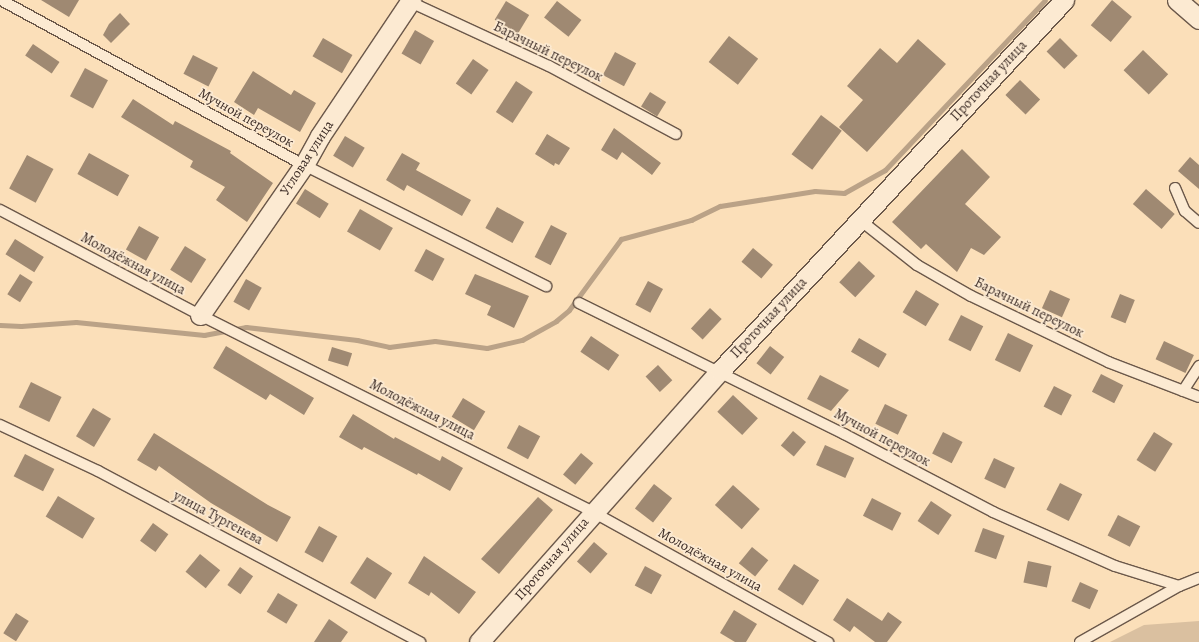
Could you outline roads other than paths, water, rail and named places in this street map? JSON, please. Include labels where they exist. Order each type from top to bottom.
[{"type":"street","name":"Проточная улица","points":[[479,642],[593,512],[720,371],[1064,0]]},
{"type":"street","points":[[1177,0],[1199,19]]},
{"type":"street","name":"Угловая улица","points":[[200,315],[304,165],[320,136],[409,1]]},
{"type":"lane","name":"Мучной переулок","points":[[1,0],[304,165],[546,286]]},
{"type":"lane","name":"Барачный переулок","points":[[409,1],[549,66],[676,134]]},
{"type":"lane","points":[[1175,188],[1185,211],[1199,223]]},
{"type":"lane","name":"Молодёжная улица","points":[[0,210],[200,315],[593,512],[828,642]]},
{"type":"lane","name":"Барачный переулок","points":[[860,220],[917,266],[971,296],[1108,362],[1199,397]]},
{"type":"lane","name":"Мучной переулок","points":[[579,303],[720,371],[993,512],[1115,566],[1179,586]]},
{"type":"lane","points":[[1183,390],[1199,366]]},
{"type":"lane","name":"улица Тургенева","points":[[0,425],[98,470],[420,642]]},
{"type":"lane","points":[[1080,642],[1179,586],[1199,578]]},
{"type":"waterway","points":[[0,325],[21,326],[76,322],[204,335],[246,327],[357,340],[389,347],[435,341],[487,348],[522,340],[556,321],[569,310],[621,239],[691,220],[720,206],[815,191],[844,193],[885,170],[1045,0]]}]
